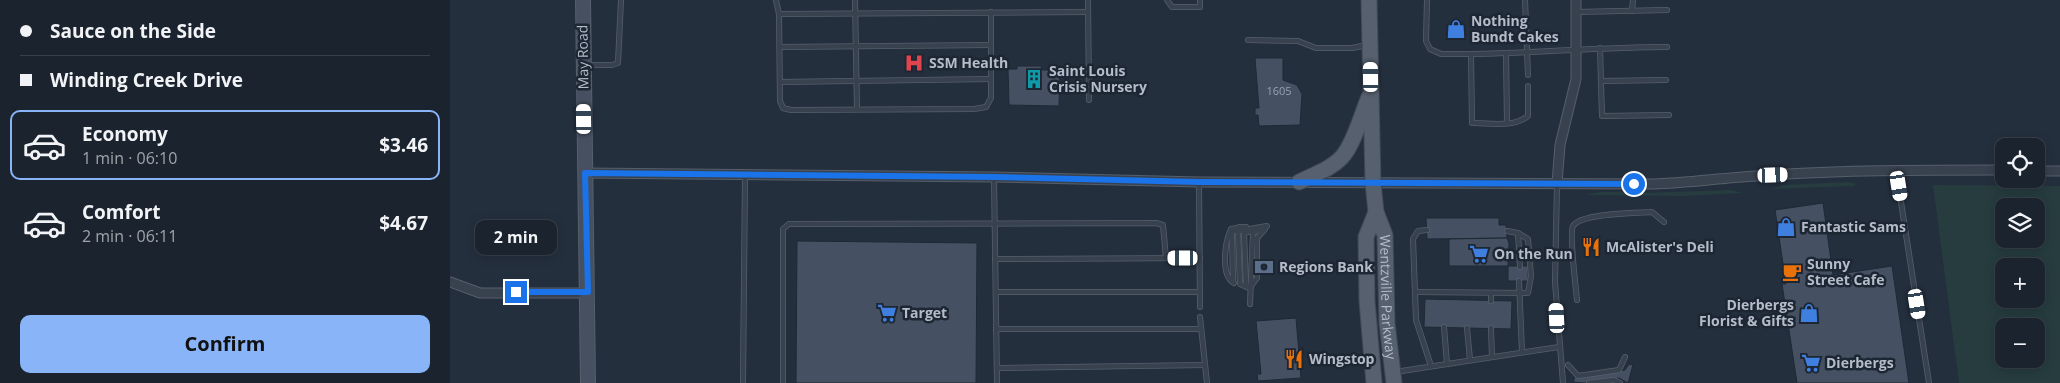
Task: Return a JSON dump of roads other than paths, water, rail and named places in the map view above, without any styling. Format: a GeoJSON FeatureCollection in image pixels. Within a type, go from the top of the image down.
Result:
{"type":"FeatureCollection","features":[{"type":"Feature","properties":{"kind":"main road","name":"Wentzville Parkway"},"geometry":{"type":"LineString","coordinates":[[1369,0],[1373,182],[1376,212],[1385,235],[1387,323],[1394,378]]}},
{"type":"Feature","properties":{"kind":"main road"},"geometry":{"type":"LineString","coordinates":[[1299,182],[1326,168],[1343,156],[1352,140],[1371,91]]}},
{"type":"Feature","properties":{"kind":"main road","name":"Wentzville Parkway"},"geometry":{"type":"LineString","coordinates":[[1374,383],[1367,301],[1366,237],[1376,212]]}},
{"type":"Feature","properties":{"kind":"street","name":"May Road"},"geometry":{"type":"LineString","coordinates":[[583,0],[588,383]]}},
{"type":"Feature","properties":{"kind":"street"},"geometry":{"type":"LineString","coordinates":[[1557,182],[1560,144],[1576,78],[1576,0]]}},
{"type":"Feature","properties":{"kind":"street"},"geometry":{"type":"LineString","coordinates":[[585,173],[994,177],[1199,182],[1681,183],[1756,176],[1896,170],[1995,170]]}},
{"type":"Feature","properties":{"kind":"street"},"geometry":{"type":"LineString","coordinates":[[2045,171],[2060,171]]}},
{"type":"Feature","properties":{"kind":"street"},"geometry":{"type":"LineString","coordinates":[[450,282],[466,289],[480,292],[588,292]]}},
{"type":"Feature","properties":{"kind":"lane"},"geometry":{"type":"LineString","coordinates":[[584,65],[612,65],[618,63],[621,0]]}},
{"type":"Feature","properties":{"kind":"lane"},"geometry":{"type":"LineString","coordinates":[[776,0],[779,14],[780,102],[783,108],[791,110],[974,109],[986,107],[991,98],[991,12]]}},
{"type":"Feature","properties":{"kind":"lane"},"geometry":{"type":"LineString","coordinates":[[855,0],[857,109]]}},
{"type":"Feature","properties":{"kind":"lane"},"geometry":{"type":"LineString","coordinates":[[1088,0],[1088,100]]}},
{"type":"Feature","properties":{"kind":"lane"},"geometry":{"type":"LineString","coordinates":[[1167,0],[1172,7],[1200,7],[1200,0]]}},
{"type":"Feature","properties":{"kind":"lane"},"geometry":{"type":"LineString","coordinates":[[1427,0],[1426,41],[1430,49],[1442,54],[1526,53],[1600,48],[1667,47]]}},
{"type":"Feature","properties":{"kind":"lane"},"geometry":{"type":"LineString","coordinates":[[1525,0],[1528,74]]}},
{"type":"Feature","properties":{"kind":"lane"},"geometry":{"type":"LineString","coordinates":[[1632,0],[1632,11]]}},
{"type":"Feature","properties":{"kind":"lane"},"geometry":{"type":"LineString","coordinates":[[1576,12],[1667,10]]}},
{"type":"Feature","properties":{"kind":"lane"},"geometry":{"type":"LineString","coordinates":[[779,14],[856,12],[1088,12]]}},
{"type":"Feature","properties":{"kind":"lane"},"geometry":{"type":"LineString","coordinates":[[1248,40],[1298,40],[1316,48],[1352,48],[1370,44]]}},
{"type":"Feature","properties":{"kind":"lane"},"geometry":{"type":"LineString","coordinates":[[780,47],[991,45]]}},
{"type":"Feature","properties":{"kind":"lane"},"geometry":{"type":"LineString","coordinates":[[1600,48],[1602,116],[1669,115]]}},
{"type":"Feature","properties":{"kind":"lane"},"geometry":{"type":"LineString","coordinates":[[1506,53],[1507,123]]}},
{"type":"Feature","properties":{"kind":"lane"},"geometry":{"type":"LineString","coordinates":[[1471,54],[1472,123],[1522,121],[1528,116],[1528,86]]}},
{"type":"Feature","properties":{"kind":"lane"},"geometry":{"type":"LineString","coordinates":[[780,82],[991,79]]}},
{"type":"Feature","properties":{"kind":"lane"},"geometry":{"type":"LineString","coordinates":[[1601,81],[1666,80]]}},
{"type":"Feature","properties":{"kind":"lane"},"geometry":{"type":"LineString","coordinates":[[1896,170],[1929,383]]}},
{"type":"Feature","properties":{"kind":"lane"},"geometry":{"type":"LineString","coordinates":[[743,383],[745,175]]}},
{"type":"Feature","properties":{"kind":"lane"},"geometry":{"type":"LineString","coordinates":[[994,177],[997,383]]}},
{"type":"Feature","properties":{"kind":"lane"},"geometry":{"type":"LineString","coordinates":[[1199,182],[1200,307]]}},
{"type":"Feature","properties":{"kind":"lane"},"geometry":{"type":"LineString","coordinates":[[1557,182],[1555,282],[1563,383]]}},
{"type":"Feature","properties":{"kind":"lane"},"geometry":{"type":"LineString","coordinates":[[1577,300],[1572,264],[1574,255],[1573,225],[1580,220],[1652,212],[1664,222]]}},
{"type":"Feature","properties":{"kind":"lane"},"geometry":{"type":"LineString","coordinates":[[783,383],[783,229],[789,224],[995,225],[1156,223],[1163,225],[1166,258]]}},
{"type":"Feature","properties":{"kind":"lane"},"geometry":{"type":"LineString","coordinates":[[1249,288],[1233,282],[1232,233],[1239,227],[1267,226]]}},
{"type":"Feature","properties":{"kind":"lane"},"geometry":{"type":"LineString","coordinates":[[1249,288],[1257,278],[1257,238],[1267,226]]}},
{"type":"Feature","properties":{"kind":"lane"},"geometry":{"type":"LineString","coordinates":[[1250,304],[1249,288],[1246,285],[1244,233],[1267,226]]}},
{"type":"Feature","properties":{"kind":"lane"},"geometry":{"type":"LineString","coordinates":[[1427,230],[1418,231],[1413,239],[1416,320],[1431,366]]}},
{"type":"Feature","properties":{"kind":"lane"},"geometry":{"type":"LineString","coordinates":[[1415,292],[1528,293],[1531,276],[1531,254],[1528,240],[1518,233],[1507,231]]}},
{"type":"Feature","properties":{"kind":"lane"},"geometry":{"type":"LineString","coordinates":[[1518,233],[1520,267]]}},
{"type":"Feature","properties":{"kind":"lane"},"geometry":{"type":"LineString","coordinates":[[995,259],[1200,258]]}},
{"type":"Feature","properties":{"kind":"lane"},"geometry":{"type":"LineString","coordinates":[[1520,281],[1522,352]]}},
{"type":"Feature","properties":{"kind":"lane"},"geometry":{"type":"LineString","coordinates":[[996,292],[1200,292]]}},
{"type":"Feature","properties":{"kind":"lane"},"geometry":{"type":"LineString","coordinates":[[1441,292],[1441,300]]}},
{"type":"Feature","properties":{"kind":"lane"},"geometry":{"type":"LineString","coordinates":[[1465,293],[1466,300]]}},
{"type":"Feature","properties":{"kind":"lane"},"geometry":{"type":"LineString","coordinates":[[1490,293],[1490,301]]}},
{"type":"Feature","properties":{"kind":"lane"},"geometry":{"type":"LineString","coordinates":[[1200,317],[1207,383]]}},
{"type":"Feature","properties":{"kind":"lane"},"geometry":{"type":"LineString","coordinates":[[1444,327],[1447,364]]}},
{"type":"Feature","properties":{"kind":"lane"},"geometry":{"type":"LineString","coordinates":[[1467,328],[1470,360]]}},
{"type":"Feature","properties":{"kind":"lane"},"geometry":{"type":"LineString","coordinates":[[1491,328],[1492,357]]}},
{"type":"Feature","properties":{"kind":"lane"},"geometry":{"type":"LineString","coordinates":[[996,329],[1200,329]]}},
{"type":"Feature","properties":{"kind":"lane"},"geometry":{"type":"LineString","coordinates":[[1394,378],[1431,366],[1559,347]]}},
{"type":"Feature","properties":{"kind":"lane"},"geometry":{"type":"LineString","coordinates":[[1568,365],[1578,376],[1603,373],[1619,370],[1625,357]]}},
{"type":"Feature","properties":{"kind":"lane"},"geometry":{"type":"LineString","coordinates":[[997,368],[1205,365]]}},
{"type":"Feature","properties":{"kind":"lane"},"geometry":{"type":"LineString","coordinates":[[1589,383],[1614,380],[1620,383]]}},
{"type":"Feature","properties":{"kind":"place","name":"Nothing Bundt Cakes"},"geometry":{"type":"Point","coordinates":[1456,29]}},
{"type":"Feature","properties":{"kind":"place","name":"SSM Health"},"geometry":{"type":"Point","coordinates":[914,63]}},
{"type":"Feature","properties":{"kind":"place","name":"Saint Louis Crisis Nursery"},"geometry":{"type":"Point","coordinates":[1034,79]}},
{"type":"Feature","properties":{"kind":"place","name":"Fantastic Sams"},"geometry":{"type":"Point","coordinates":[1786,227]}},
{"type":"Feature","properties":{"kind":"place","name":"McAlister's Deli"},"geometry":{"type":"Point","coordinates":[1591,247]}},
{"type":"Feature","properties":{"kind":"place","name":"On the Run"},"geometry":{"type":"Point","coordinates":[1479,254]}},
{"type":"Feature","properties":{"kind":"place","name":"Regions Bank"},"geometry":{"type":"Point","coordinates":[1264,267]}},
{"type":"Feature","properties":{"kind":"place","name":"Sunny Street Cafe"},"geometry":{"type":"Point","coordinates":[1792,272]}},
{"type":"Feature","properties":{"kind":"place","name":"Target"},"geometry":{"type":"Point","coordinates":[887,313]}},
{"type":"Feature","properties":{"kind":"place","name":"Dierbergs Florist & Gifts"},"geometry":{"type":"Point","coordinates":[1809,313]}},
{"type":"Feature","properties":{"kind":"place","name":"Wingstop"},"geometry":{"type":"Point","coordinates":[1294,359]}},
{"type":"Feature","properties":{"kind":"place","name":"Dierbergs"},"geometry":{"type":"Point","coordinates":[1811,363]}}]}
